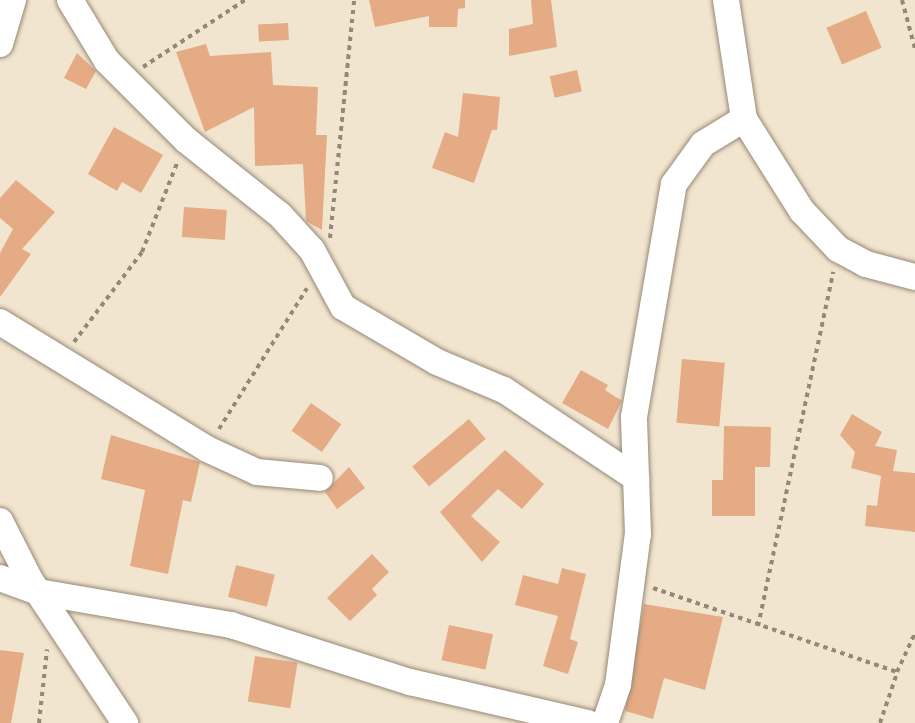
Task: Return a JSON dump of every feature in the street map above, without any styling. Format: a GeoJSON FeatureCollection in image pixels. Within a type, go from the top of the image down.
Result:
{"type":"FeatureCollection","features":[{"type":"Feature","properties":{"kind":"street"},"geometry":{"type":"LineString","coordinates":[[0,44],[13,0]]}},
{"type":"Feature","properties":{"kind":"street"},"geometry":{"type":"LineString","coordinates":[[70,0],[107,61],[186,140],[280,215],[312,250],[343,307],[437,362],[504,390],[636,478]]}},
{"type":"Feature","properties":{"kind":"street"},"geometry":{"type":"LineString","coordinates":[[726,0],[744,119],[802,211],[838,249],[866,264],[915,277]]}},
{"type":"Feature","properties":{"kind":"street"},"geometry":{"type":"LineString","coordinates":[[605,723],[618,685],[632,581],[636,478],[634,417],[674,184],[703,144],[744,119]]}},
{"type":"Feature","properties":{"kind":"street"},"geometry":{"type":"LineString","coordinates":[[0,322],[59,360],[217,454],[257,472],[320,478]]}},
{"type":"Feature","properties":{"kind":"street"},"geometry":{"type":"LineString","coordinates":[[0,521],[45,602],[125,723]]}},
{"type":"Feature","properties":{"kind":"street"},"geometry":{"type":"LineString","coordinates":[[0,578],[45,602],[231,625],[410,682],[586,723]]}},
{"type":"Feature","properties":{"kind":"path"},"geometry":{"type":"LineString","coordinates":[[125,79],[245,0]]}},
{"type":"Feature","properties":{"kind":"path"},"geometry":{"type":"LineString","coordinates":[[902,0],[915,49]]}},
{"type":"Feature","properties":{"kind":"path"},"geometry":{"type":"LineString","coordinates":[[59,360],[142,252],[186,140]]}},
{"type":"Feature","properties":{"kind":"path"},"geometry":{"type":"LineString","coordinates":[[758,626],[838,249]]}},
{"type":"Feature","properties":{"kind":"path"},"geometry":{"type":"LineString","coordinates":[[632,581],[897,672]]}},
{"type":"Feature","properties":{"kind":"path"},"geometry":{"type":"LineString","coordinates":[[39,723],[45,602]]}},
{"type":"Feature","properties":{"kind":"path"},"geometry":{"type":"LineString","coordinates":[[880,723],[897,672],[915,633]]}},
{"type":"Feature","properties":{"kind":"building"},"geometry":{"type":"Polygon","coordinates":[[[369,0],[465,0],[465,8],[458,9],[457,27],[429,27],[429,16],[375,27],[369,0]]]}},
{"type":"Feature","properties":{"kind":"building"},"geometry":{"type":"Polygon","coordinates":[[[531,0],[551,0],[557,47],[509,56],[509,29],[533,24],[531,0]]]}},
{"type":"Feature","properties":{"kind":"building"},"geometry":{"type":"Polygon","coordinates":[[[866,11],[882,48],[842,65],[826,28],[866,11]]]}},
{"type":"Feature","properties":{"kind":"building"},"geometry":{"type":"Polygon","coordinates":[[[288,23],[289,40],[259,42],[258,25],[288,23]]]}},
{"type":"Feature","properties":{"kind":"building"},"geometry":{"type":"Polygon","coordinates":[[[206,44],[210,56],[271,52],[273,85],[318,87],[316,135],[327,135],[322,230],[306,221],[303,164],[255,166],[254,107],[205,132],[176,52],[206,44]]]}},
{"type":"Feature","properties":{"kind":"building"},"geometry":{"type":"Polygon","coordinates":[[[77,53],[96,71],[86,89],[64,78],[77,53]]]}},
{"type":"Feature","properties":{"kind":"building"},"geometry":{"type":"Polygon","coordinates":[[[577,70],[582,91],[555,98],[550,76],[577,70]]]}},
{"type":"Feature","properties":{"kind":"building"},"geometry":{"type":"Polygon","coordinates":[[[463,93],[500,97],[497,130],[492,130],[474,183],[432,168],[445,132],[458,137],[463,93]]]}},
{"type":"Feature","properties":{"kind":"building"},"geometry":{"type":"Polygon","coordinates":[[[114,127],[163,155],[141,193],[122,182],[117,191],[88,174],[114,127]]]}},
{"type":"Feature","properties":{"kind":"building"},"geometry":{"type":"Polygon","coordinates":[[[16,180],[55,212],[22,249],[31,254],[0,297],[0,253],[13,229],[0,218],[0,198],[16,180]]]}},
{"type":"Feature","properties":{"kind":"building"},"geometry":{"type":"Polygon","coordinates":[[[184,207],[227,210],[225,240],[182,237],[184,207]]]}},
{"type":"Feature","properties":{"kind":"building"},"geometry":{"type":"Polygon","coordinates":[[[682,359],[725,363],[719,427],[676,423],[682,359]]]}},
{"type":"Feature","properties":{"kind":"building"},"geometry":{"type":"Polygon","coordinates":[[[581,370],[608,385],[605,390],[622,401],[608,429],[562,403],[581,370]]]}},
{"type":"Feature","properties":{"kind":"building"},"geometry":{"type":"Polygon","coordinates":[[[311,403],[341,424],[322,452],[291,431],[311,403]]]}},
{"type":"Feature","properties":{"kind":"building"},"geometry":{"type":"Polygon","coordinates":[[[852,414],[882,432],[875,446],[897,450],[893,471],[915,473],[915,532],[865,526],[867,505],[877,506],[881,476],[851,468],[855,452],[840,435],[852,414]]]}},
{"type":"Feature","properties":{"kind":"building"},"geometry":{"type":"Polygon","coordinates":[[[469,419],[486,439],[429,486],[412,467],[469,419]]]}},
{"type":"Feature","properties":{"kind":"building"},"geometry":{"type":"Polygon","coordinates":[[[724,426],[771,427],[770,467],[755,467],[755,516],[712,516],[712,480],[723,480],[724,426]]]}},
{"type":"Feature","properties":{"kind":"building"},"geometry":{"type":"Polygon","coordinates":[[[111,435],[200,462],[191,502],[183,500],[168,574],[130,566],[145,490],[101,479],[111,435]]]}},
{"type":"Feature","properties":{"kind":"building"},"geometry":{"type":"Polygon","coordinates":[[[505,450],[544,484],[522,509],[498,489],[471,516],[500,542],[482,562],[440,512],[505,450]]]}},
{"type":"Feature","properties":{"kind":"building"},"geometry":{"type":"Polygon","coordinates":[[[349,467],[365,488],[337,509],[325,492],[349,467]]]}},
{"type":"Feature","properties":{"kind":"building"},"geometry":{"type":"Polygon","coordinates":[[[372,554],[389,572],[372,589],[377,595],[350,621],[327,598],[372,554]]]}},
{"type":"Feature","properties":{"kind":"building"},"geometry":{"type":"Polygon","coordinates":[[[236,565],[275,575],[267,607],[228,597],[236,565]]]}},
{"type":"Feature","properties":{"kind":"building"},"geometry":{"type":"Polygon","coordinates":[[[562,568],[586,574],[570,639],[578,642],[568,674],[543,666],[558,616],[515,605],[523,575],[558,584],[562,568]]]}},
{"type":"Feature","properties":{"kind":"building"},"geometry":{"type":"Polygon","coordinates":[[[644,604],[723,617],[705,690],[664,678],[653,719],[625,711],[644,604]]]}},
{"type":"Feature","properties":{"kind":"building"},"geometry":{"type":"Polygon","coordinates":[[[449,625],[493,634],[486,670],[442,660],[449,625]]]}},
{"type":"Feature","properties":{"kind":"building"},"geometry":{"type":"Polygon","coordinates":[[[0,650],[24,653],[11,723],[0,723],[0,650]]]}},
{"type":"Feature","properties":{"kind":"building"},"geometry":{"type":"Polygon","coordinates":[[[255,656],[297,663],[290,708],[248,701],[255,656]]]}}]}
